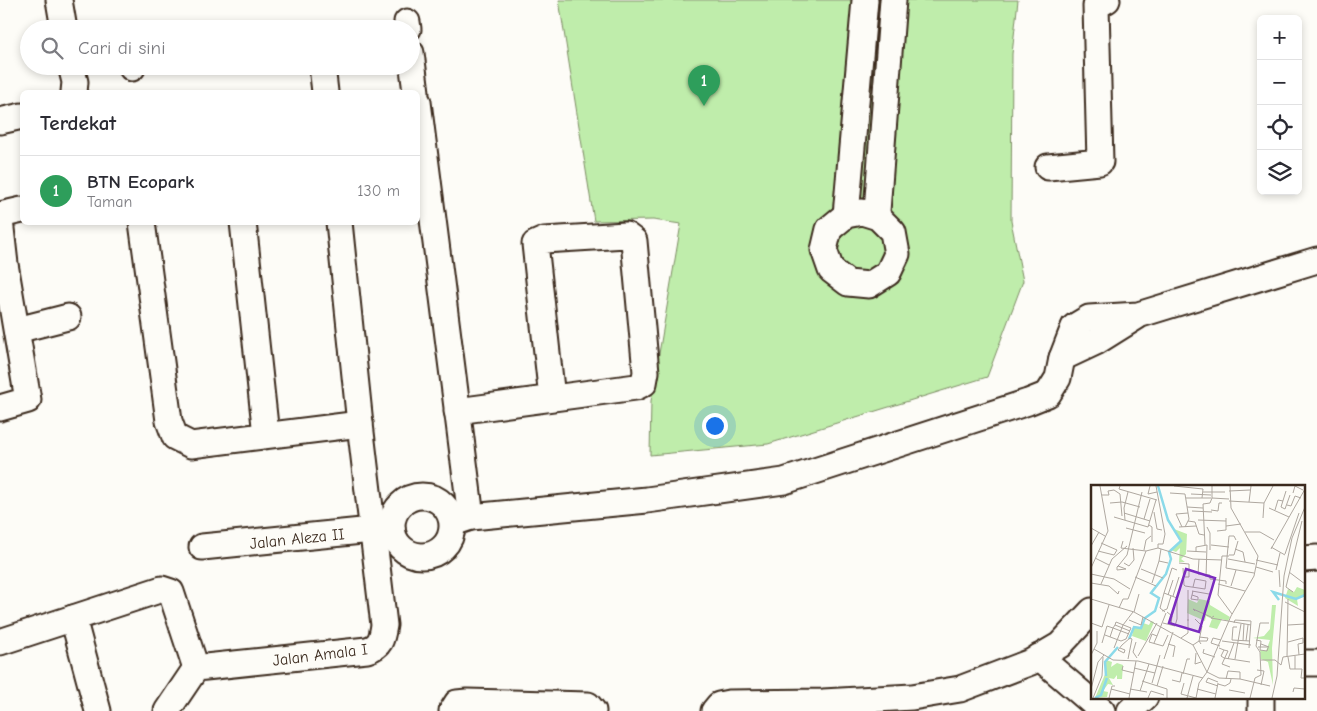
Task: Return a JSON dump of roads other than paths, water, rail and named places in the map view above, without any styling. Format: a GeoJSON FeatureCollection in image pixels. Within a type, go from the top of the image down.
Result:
{"type":"FeatureCollection","features":[{"type":"Feature","properties":{"kind":"street"},"geometry":{"type":"LineString","coordinates":[[58,0],[62,20]]}},
{"type":"Feature","properties":{"kind":"street"},"geometry":{"type":"LineString","coordinates":[[846,215],[865,0]]}},
{"type":"Feature","properties":{"kind":"street"},"geometry":{"type":"LineString","coordinates":[[878,217],[893,0]]}},
{"type":"Feature","properties":{"kind":"street"},"geometry":{"type":"LineString","coordinates":[[1048,167],[1100,162],[1096,6],[1107,0]]}},
{"type":"Feature","properties":{"kind":"street"},"geometry":{"type":"LineString","coordinates":[[73,75],[74,90]]}},
{"type":"Feature","properties":{"kind":"street"},"geometry":{"type":"LineString","coordinates":[[323,75],[325,90]]}},
{"type":"Feature","properties":{"kind":"street"},"geometry":{"type":"LineString","coordinates":[[414,75],[416,90]]}},
{"type":"Feature","properties":{"kind":"street"},"geometry":{"type":"LineString","coordinates":[[0,121],[20,116]]}},
{"type":"Feature","properties":{"kind":"street"},"geometry":{"type":"LineString","coordinates":[[339,225],[360,424],[383,529],[395,538],[404,550],[416,556],[431,556],[443,548],[462,520],[457,411],[420,118]]}},
{"type":"Feature","properties":{"kind":"street"},"geometry":{"type":"LineString","coordinates":[[0,215],[20,210]]}},
{"type":"Feature","properties":{"kind":"street"},"geometry":{"type":"LineString","coordinates":[[862,212],[878,217],[893,232],[897,254],[888,273],[869,284],[848,283],[831,270],[824,250],[829,229],[846,215],[862,212]]}},
{"type":"Feature","properties":{"kind":"street"},"geometry":{"type":"LineString","coordinates":[[0,220],[3,264],[17,330],[28,400],[0,408]]}},
{"type":"Feature","properties":{"kind":"street"},"geometry":{"type":"LineString","coordinates":[[142,225],[169,421],[175,437],[191,445],[360,424]]}},
{"type":"Feature","properties":{"kind":"street"},"geometry":{"type":"LineString","coordinates":[[243,225],[266,435]]}},
{"type":"Feature","properties":{"kind":"street"},"geometry":{"type":"LineString","coordinates":[[457,411],[636,388],[644,383],[646,372],[634,241],[626,235],[544,240],[535,244],[552,398]]}},
{"type":"Feature","properties":{"kind":"street"},"geometry":{"type":"LineString","coordinates":[[383,529],[403,503],[414,497],[427,497],[439,501],[462,520],[647,500],[784,481],[1048,394],[1058,378],[1062,358],[1074,326],[1089,318],[1138,315],[1317,260]]}},
{"type":"Feature","properties":{"kind":"street"},"geometry":{"type":"LineString","coordinates":[[17,330],[68,317]]}},
{"type":"Feature","properties":{"kind":"street","name":"Jalan Aleza II"},"geometry":{"type":"LineString","coordinates":[[202,547],[383,529]]}},
{"type":"Feature","properties":{"kind":"street","name":"Jalan Amala I"},"geometry":{"type":"LineString","coordinates":[[196,668],[374,648],[381,641],[384,625],[383,529]]}},
{"type":"Feature","properties":{"kind":"street"},"geometry":{"type":"LineString","coordinates":[[1304,559],[1317,558]]}},
{"type":"Feature","properties":{"kind":"street"},"geometry":{"type":"LineString","coordinates":[[0,642],[162,589],[171,592],[196,668],[167,711]]}},
{"type":"Feature","properties":{"kind":"street"},"geometry":{"type":"LineString","coordinates":[[714,711],[719,705],[729,702],[823,707],[912,697],[960,688],[1035,659],[1060,645],[1091,612]]}},
{"type":"Feature","properties":{"kind":"street"},"geometry":{"type":"LineString","coordinates":[[73,618],[98,711]]}},
{"type":"Feature","properties":{"kind":"street"},"geometry":{"type":"LineString","coordinates":[[1035,659],[1084,711]]}},
{"type":"Feature","properties":{"kind":"street"},"geometry":{"type":"LineString","coordinates":[[1035,659],[1102,711]]}},
{"type":"Feature","properties":{"kind":"street"},"geometry":{"type":"LineString","coordinates":[[1304,663],[1317,663]]}},
{"type":"Feature","properties":{"kind":"street"},"geometry":{"type":"LineString","coordinates":[[1130,711],[1144,698]]}},
{"type":"Feature","properties":{"kind":"street"},"geometry":{"type":"LineString","coordinates":[[1261,698],[1261,711]]}},
{"type":"Feature","properties":{"kind":"street"},"geometry":{"type":"LineString","coordinates":[[452,711],[457,703],[467,702],[588,705],[593,711]]}},
{"type":"Feature","properties":{"kind":"place","name":"BTN Ecopark"},"geometry":{"type":"Point","coordinates":[704,106]}}]}
